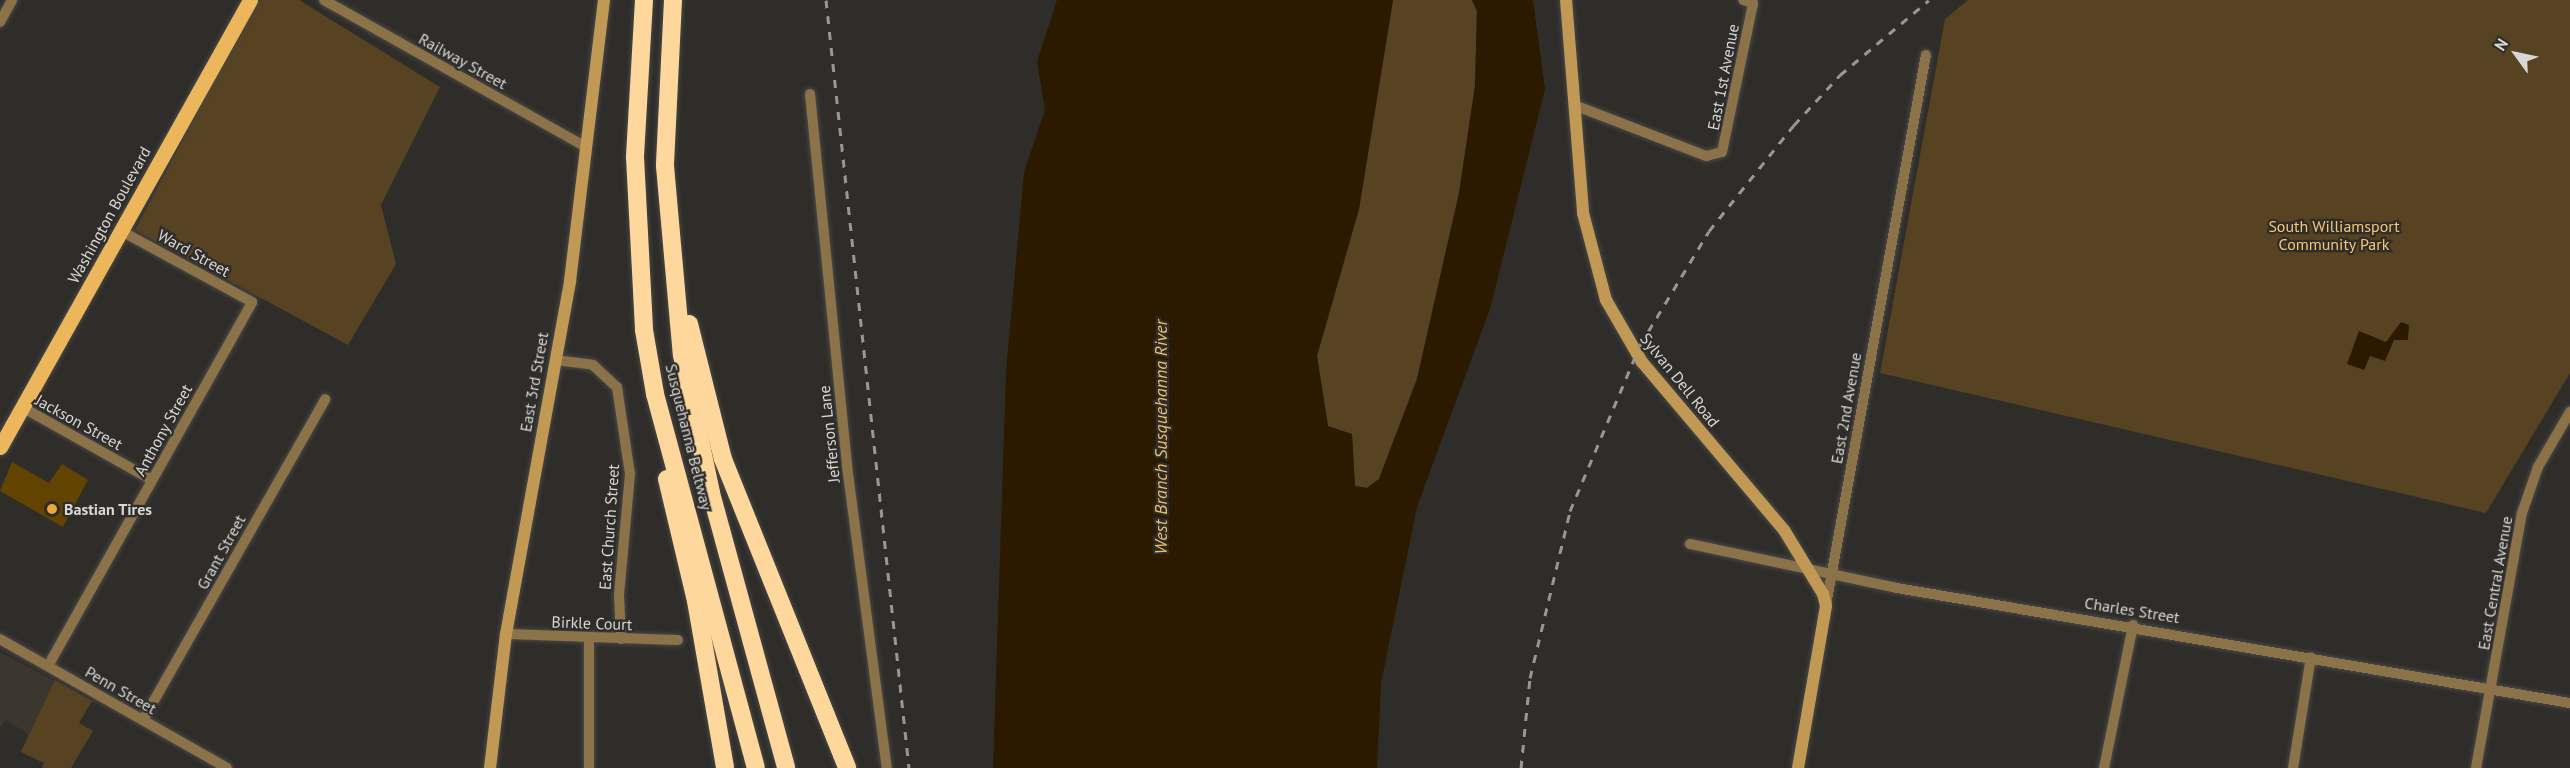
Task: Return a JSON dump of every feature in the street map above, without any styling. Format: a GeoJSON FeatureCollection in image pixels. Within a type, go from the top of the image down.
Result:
{"type":"FeatureCollection","features":[{"type":"Feature","properties":{"kind":"highway","name":"Susquehanna Beltway"},"geometry":{"type":"LineString","coordinates":[[644,0],[636,217],[655,394],[756,768]]}},
{"type":"Feature","properties":{"kind":"highway","name":"Susquehanna Beltway"},"geometry":{"type":"LineString","coordinates":[[673,0],[665,126],[671,268],[689,398],[786,768]]}},
{"type":"Feature","properties":{"kind":"highway"},"geometry":{"type":"LineString","coordinates":[[665,126],[686,307],[708,412],[847,768]]}},
{"type":"Feature","properties":{"kind":"highway"},"geometry":{"type":"LineString","coordinates":[[655,394],[660,448],[699,612],[725,768]]}},
{"type":"Feature","properties":{"kind":"main road","name":"Washington Boulevard"},"geometry":{"type":"LineString","coordinates":[[0,447],[250,0]]}},
{"type":"Feature","properties":{"kind":"street"},"geometry":{"type":"LineString","coordinates":[[0,22],[12,0]]}},
{"type":"Feature","properties":{"kind":"street","name":"Railway Street"},"geometry":{"type":"LineString","coordinates":[[324,0],[586,147]]}},
{"type":"Feature","properties":{"kind":"street","name":"East 3rd Street"},"geometry":{"type":"LineString","coordinates":[[490,768],[506,634],[555,360],[586,147],[604,0]]}},
{"type":"Feature","properties":{"kind":"street","name":"Sylvan Dell Road"},"geometry":{"type":"LineString","coordinates":[[1566,0],[1589,249],[1606,300],[1642,362],[1812,568],[1826,606]]}},
{"type":"Feature","properties":{"kind":"street","name":"East 1st Avenue"},"geometry":{"type":"LineString","coordinates":[[1574,105],[1706,156],[1722,152],[1753,3],[1743,0]]}},
{"type":"Feature","properties":{"kind":"street","name":"East 2nd Avenue"},"geometry":{"type":"LineString","coordinates":[[1798,768],[1926,55]]}},
{"type":"Feature","properties":{"kind":"street","name":"Jefferson Lane"},"geometry":{"type":"LineString","coordinates":[[810,94],[847,466],[890,766]]}},
{"type":"Feature","properties":{"kind":"street","name":"Ward Street"},"geometry":{"type":"LineString","coordinates":[[121,231],[252,302]]}},
{"type":"Feature","properties":{"kind":"street","name":"Anthony Street"},"geometry":{"type":"LineString","coordinates":[[48,666],[252,302]]}},
{"type":"Feature","properties":{"kind":"street","name":"East Church Street"},"geometry":{"type":"LineString","coordinates":[[555,360],[593,366],[615,383],[630,474],[621,639]]}},
{"type":"Feature","properties":{"kind":"street","name":"Grant Street"},"geometry":{"type":"LineString","coordinates":[[143,720],[325,399]]}},
{"type":"Feature","properties":{"kind":"street","name":"Jackson Street"},"geometry":{"type":"LineString","coordinates":[[22,407],[152,480]]}},
{"type":"Feature","properties":{"kind":"street","name":"East Central Avenue"},"geometry":{"type":"LineString","coordinates":[[2476,768],[2522,513],[2538,467],[2570,412]]}},
{"type":"Feature","properties":{"kind":"street","name":"Charles Street"},"geometry":{"type":"LineString","coordinates":[[1690,544],[1812,568],[1832,575],[2133,625],[2570,703]]}},
{"type":"Feature","properties":{"kind":"street"},"geometry":{"type":"LineString","coordinates":[[2104,768],[2133,625]]}},
{"type":"Feature","properties":{"kind":"street","name":"Birkle Court"},"geometry":{"type":"LineString","coordinates":[[506,634],[678,640]]}},
{"type":"Feature","properties":{"kind":"street"},"geometry":{"type":"LineString","coordinates":[[589,638],[589,768]]}},
{"type":"Feature","properties":{"kind":"street","name":"Penn Street"},"geometry":{"type":"LineString","coordinates":[[0,639],[227,768]]}},
{"type":"Feature","properties":{"kind":"street"},"geometry":{"type":"LineString","coordinates":[[2293,768],[2311,657]]}},
{"type":"Feature","properties":{"kind":"shaded area"},"geometry":{"type":"Polygon","coordinates":[[[0,652],[92,701],[79,723],[93,731],[71,768],[42,768],[44,763],[21,752],[28,734],[6,720],[0,727],[0,652]]]}},
{"type":"Feature","properties":{"kind":"green space"},"geometry":{"type":"Polygon","coordinates":[[[257,0],[299,0],[440,87],[381,205],[396,264],[348,345],[135,230],[257,0]]]}},
{"type":"Feature","properties":{"kind":"green space"},"geometry":{"type":"Polygon","coordinates":[[[1393,0],[1472,0],[1477,11],[1475,86],[1459,193],[1417,379],[1379,479],[1367,488],[1355,486],[1352,434],[1328,427],[1317,356],[1359,209],[1393,0]]]}},
{"type":"Feature","properties":{"kind":"green space","name":"South Williamsport Community Park"},"geometry":{"type":"Polygon","coordinates":[[[1968,0],[2570,0],[2570,373],[2486,513],[1880,373],[1945,19],[1968,0]]]}},
{"type":"Feature","properties":{"kind":"green space"},"geometry":{"type":"Polygon","coordinates":[[[55,680],[92,701],[79,723],[93,731],[71,768],[42,768],[44,763],[21,752],[55,680]]]}},
{"type":"Feature","properties":{"kind":"water","name":"West Branch Susquehanna River"},"geometry":{"type":"Polygon","coordinates":[[[1057,0],[1393,0],[1359,209],[1317,356],[1328,426],[1352,434],[1355,486],[1367,488],[1379,479],[1417,379],[1459,193],[1475,86],[1477,11],[1472,0],[1533,0],[1545,89],[1490,309],[1417,507],[1381,683],[1377,768],[993,768],[1006,372],[1024,172],[1045,110],[1037,62],[1057,0]]]}},
{"type":"Feature","properties":{"kind":"water"},"geometry":{"type":"Polygon","coordinates":[[[2401,322],[2409,325],[2408,340],[2394,340],[2385,361],[2370,356],[2364,370],[2347,364],[2359,331],[2386,342],[2401,322]]]}},
{"type":"Feature","properties":{"kind":"building","name":"Bastian Tires"},"geometry":{"type":"Polygon","coordinates":[[[12,462],[49,483],[62,464],[88,480],[63,527],[0,491],[12,462]]]}},
{"type":"Feature","properties":{"kind":"railway"},"geometry":{"type":"LineString","coordinates":[[826,0],[909,768]]}},
{"type":"Feature","properties":{"kind":"railway"},"geometry":{"type":"LineString","coordinates":[[1521,768],[1530,678],[1570,511],[1640,345],[1709,231],[1794,125],[1840,75],[1929,0]]}},
{"type":"Feature","properties":{"kind":"place","name":"Bastian Tires"},"geometry":{"type":"Point","coordinates":[52,509]}}]}
